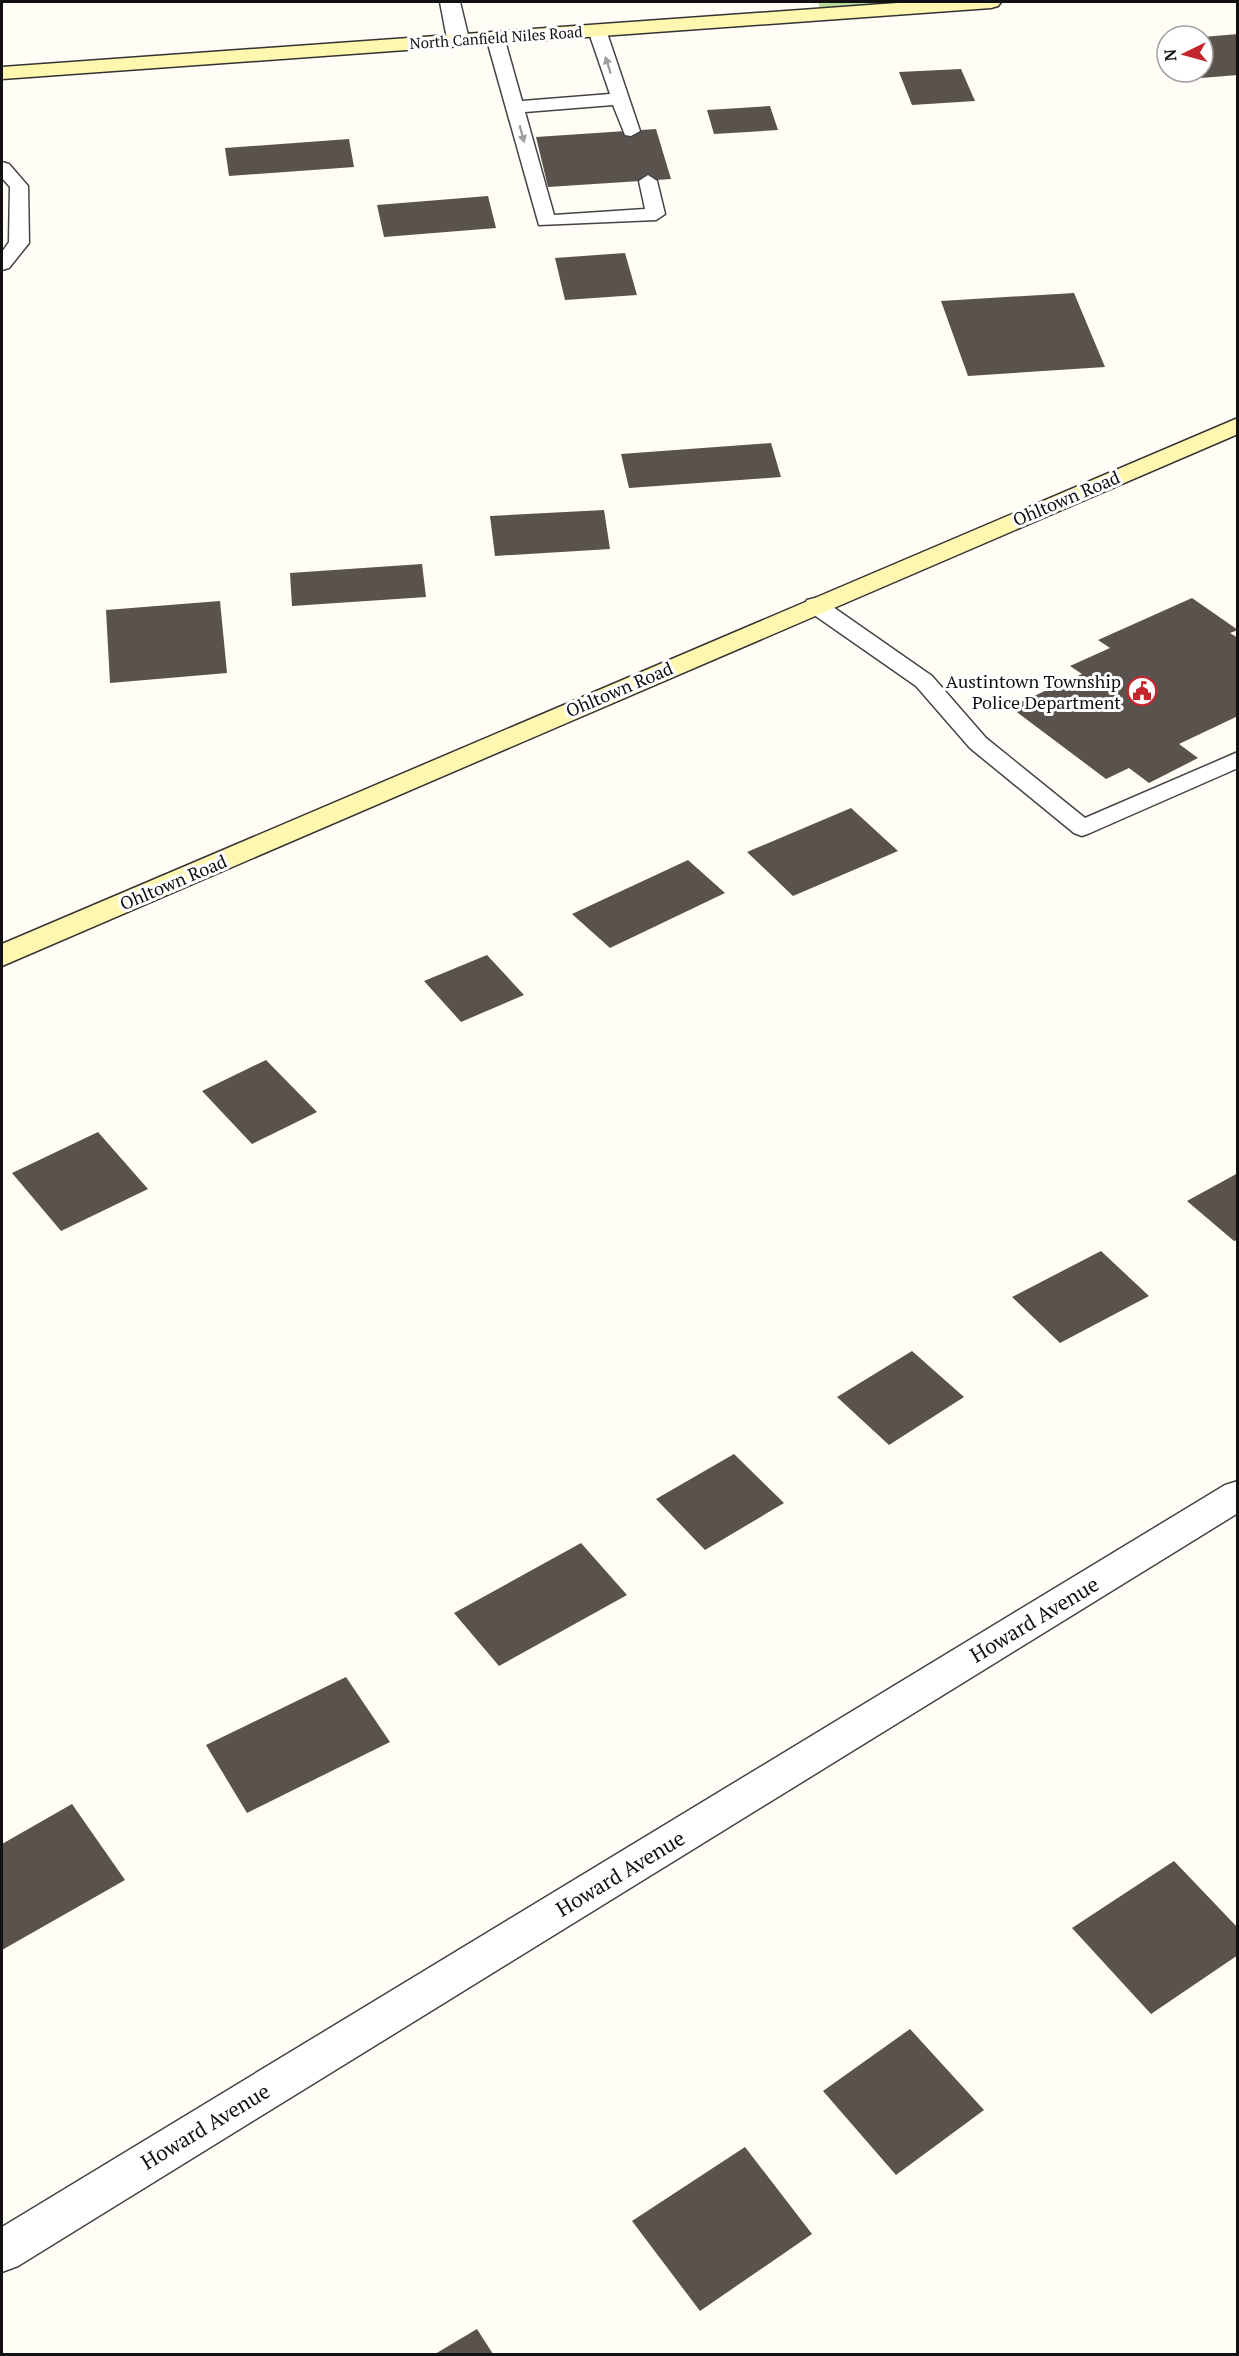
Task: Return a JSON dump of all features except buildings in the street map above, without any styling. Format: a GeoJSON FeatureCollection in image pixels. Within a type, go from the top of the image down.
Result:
{"type":"FeatureCollection","features":[{"type":"Feature","properties":{"kind":"street"},"geometry":{"type":"LineString","coordinates":[[450,2],[458,39]]}},
{"type":"Feature","properties":{"kind":"street","name":"North Canfield Niles Road"},"geometry":{"type":"LineString","coordinates":[[2,73],[991,2]]}},
{"type":"Feature","properties":{"kind":"street","name":"Ohltown Road"},"geometry":{"type":"LineString","coordinates":[[2,956],[1238,425]]}},
{"type":"Feature","properties":{"kind":"street","name":"Howard Avenue"},"geometry":{"type":"LineString","coordinates":[[2,2251],[1238,1495]]}},
{"type":"Feature","properties":{"kind":"lane"},"geometry":{"type":"LineString","coordinates":[[597,30],[631,131]]}},
{"type":"Feature","properties":{"kind":"lane"},"geometry":{"type":"LineString","coordinates":[[495,37],[546,221],[656,214],[648,181]]}},
{"type":"Feature","properties":{"kind":"lane"},"geometry":{"type":"LineString","coordinates":[[515,107],[619,99]]}},
{"type":"Feature","properties":{"kind":"lane"},"geometry":{"type":"LineString","coordinates":[[2,168],[19,186],[19,243],[2,264]]}},
{"type":"Feature","properties":{"kind":"lane"},"geometry":{"type":"LineString","coordinates":[[815,605],[924,681],[978,743],[1082,828],[1238,759]]}},
{"type":"Feature","properties":{"kind":"green space"},"geometry":{"type":"Polygon","coordinates":[[[818,2],[991,2],[822,14],[818,2]]]}},
{"type":"Feature","properties":{"kind":"place","name":"Austintown Township Police Department"},"geometry":{"type":"Point","coordinates":[1142,691]}}]}
